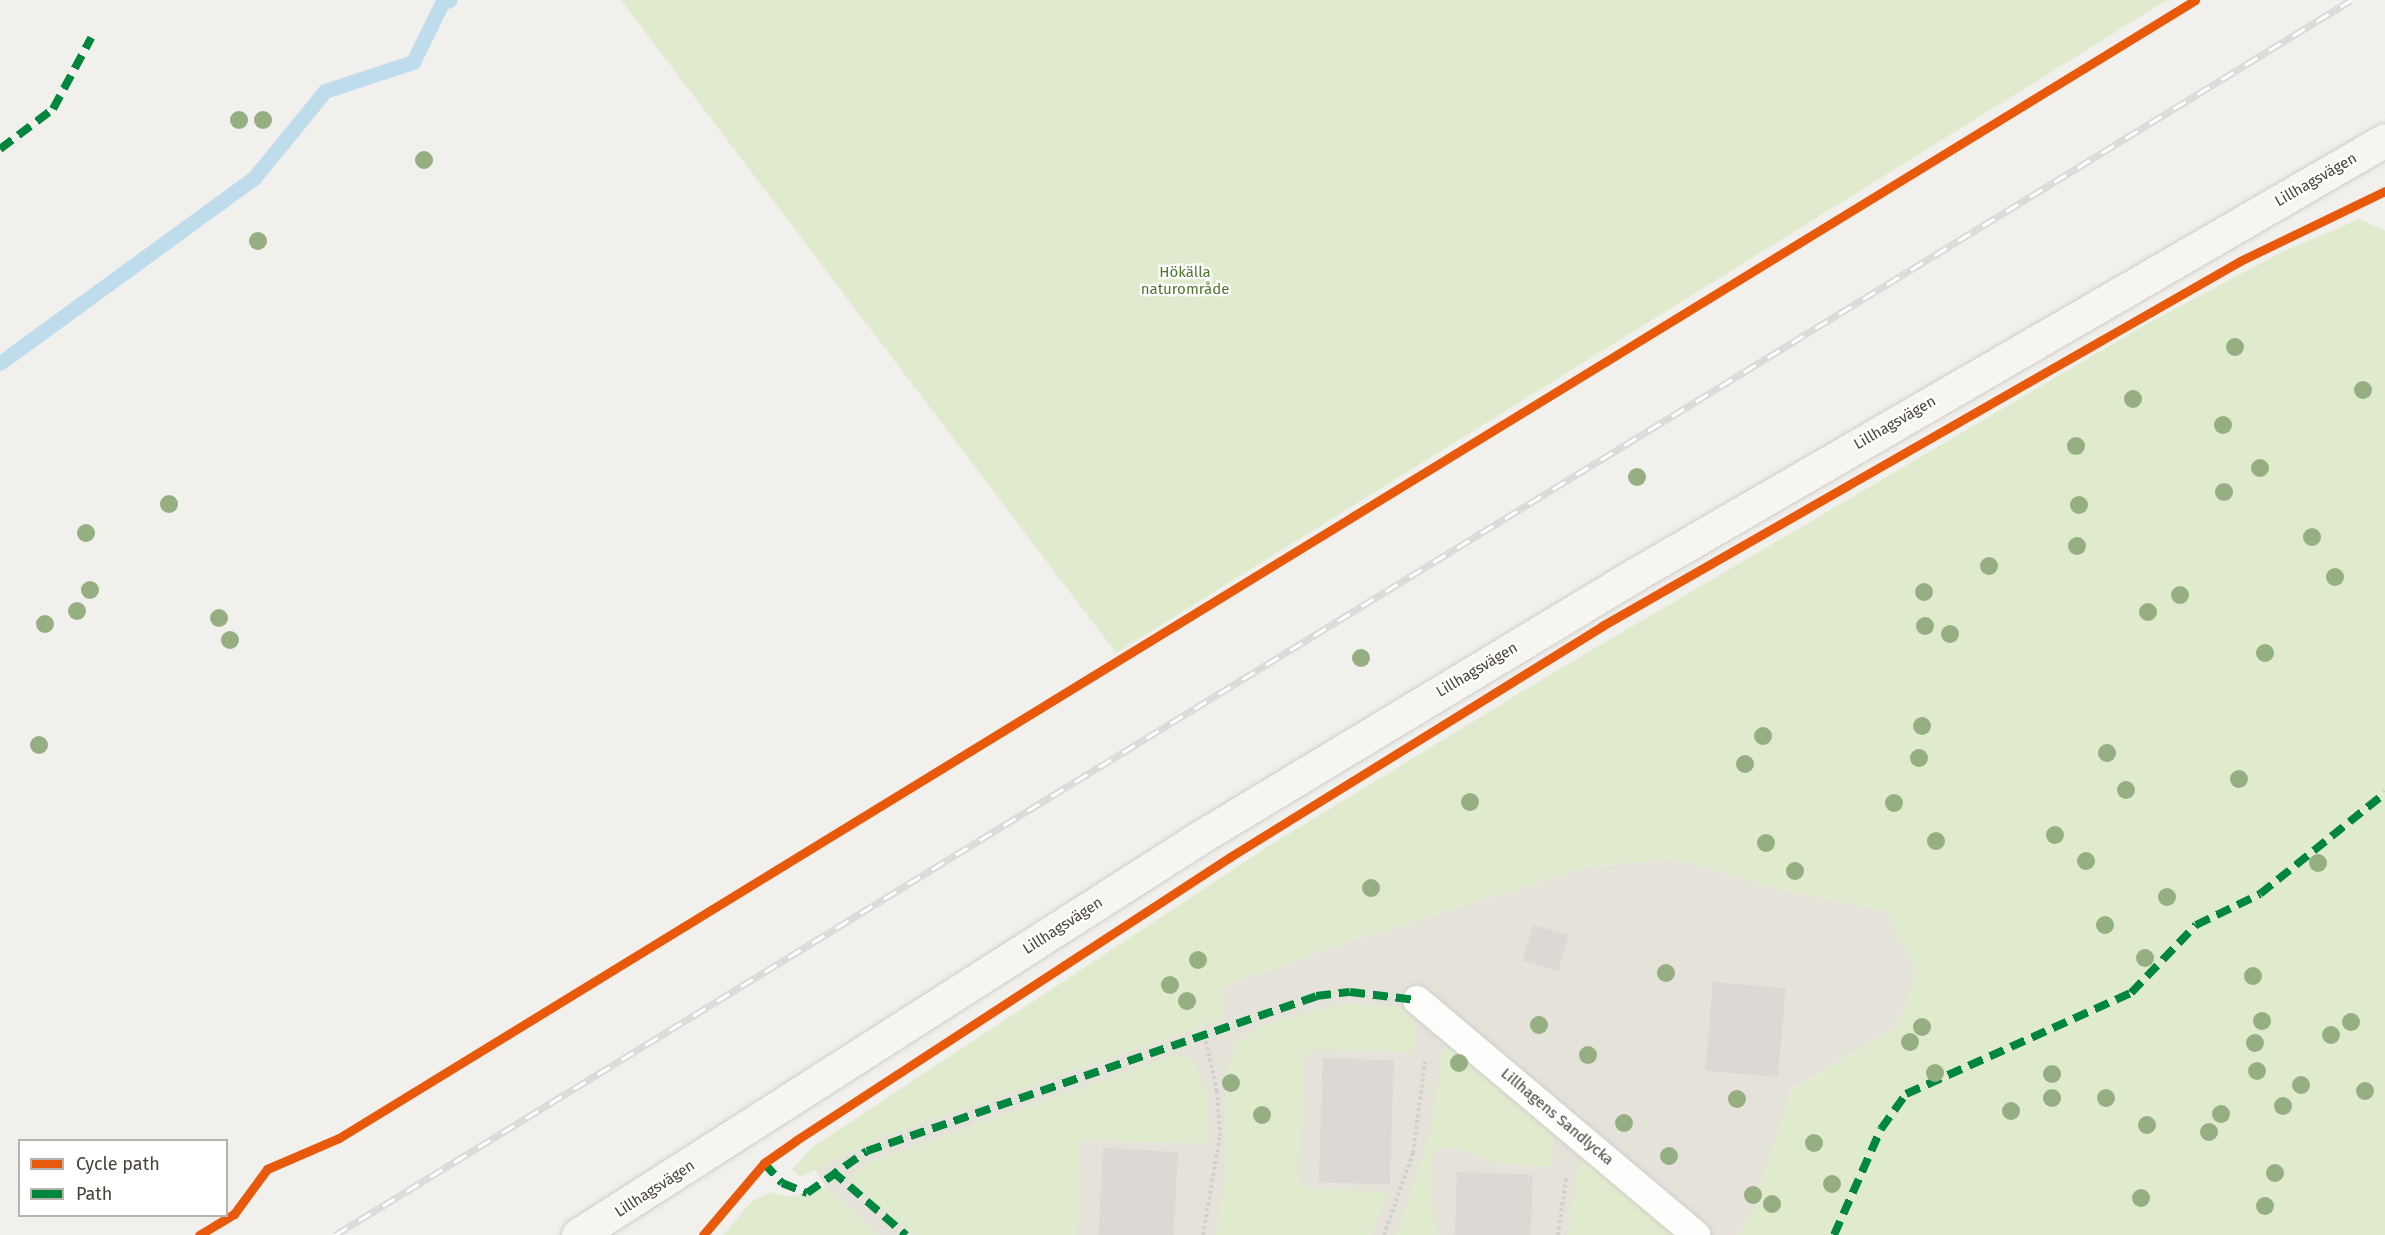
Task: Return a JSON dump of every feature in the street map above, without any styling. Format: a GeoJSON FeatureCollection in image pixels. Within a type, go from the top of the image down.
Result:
{"type":"FeatureCollection","features":[{"type":"Feature","properties":{"kind":"street","name":"Lillhagsvägen"},"geometry":{"type":"LineString","coordinates":[[584,1234],[1199,838],[1638,573],[2385,140]]}},
{"type":"Feature","properties":{"kind":"lane","name":"Lillhagens Sandlycka"},"geometry":{"type":"LineString","coordinates":[[1425,1006],[1696,1235]]}},
{"type":"Feature","properties":{"kind":"path"},"geometry":{"type":"LineString","coordinates":[[1384,1235],[1413,1153],[1425,1006]]}},
{"type":"Feature","properties":{"kind":"path"},"geometry":{"type":"LineString","coordinates":[[1203,1235],[1220,1136],[1217,1090],[1204,1034]]}},
{"type":"Feature","properties":{"kind":"shaded area"},"geometry":{"type":"Polygon","coordinates":[[[1676,859],[1779,889],[1885,911],[1917,972],[1898,1026],[1790,1090],[1776,1235],[878,1235],[833,1198],[812,1166],[1220,988],[1327,949],[1586,867],[1676,859]]]}},
{"type":"Feature","properties":{"kind":"green space","name":"Hökälla naturområde"},"geometry":{"type":"Polygon","coordinates":[[[621,0],[2167,0],[1116,653],[621,0]]]}},
{"type":"Feature","properties":{"kind":"green space"},"geometry":{"type":"Polygon","coordinates":[[[2360,219],[2385,231],[2385,1235],[1738,1235],[1751,1214],[1791,1090],[1898,1026],[1917,972],[1885,911],[1779,889],[1676,859],[1586,867],[1327,949],[1220,988],[1224,1019],[876,1139],[800,1177],[792,1169],[814,1146],[1267,847],[1556,671],[2150,322],[2284,251],[2360,219]]]}},
{"type":"Feature","properties":{"kind":"green space"},"geometry":{"type":"Polygon","coordinates":[[[1343,1004],[1403,1007],[1412,1012],[1416,1024],[1416,1045],[1409,1052],[1313,1049],[1305,1056],[1298,1176],[1302,1188],[1388,1192],[1371,1235],[1215,1235],[1225,1183],[1227,1070],[1234,1046],[1261,1025],[1343,1004]]]}},
{"type":"Feature","properties":{"kind":"green space"},"geometry":{"type":"Polygon","coordinates":[[[1452,1042],[1553,1132],[1554,1161],[1549,1167],[1493,1162],[1459,1148],[1435,1149],[1429,1176],[1437,1235],[1396,1235],[1431,1130],[1443,1048],[1452,1042]]]}},
{"type":"Feature","properties":{"kind":"green space"},"geometry":{"type":"Polygon","coordinates":[[[1177,1054],[1193,1060],[1206,1092],[1209,1132],[1204,1144],[1080,1140],[1076,1235],[914,1235],[854,1184],[854,1174],[870,1162],[1177,1054]]]}},
{"type":"Feature","properties":{"kind":"green space"},"geometry":{"type":"Polygon","coordinates":[[[1587,1159],[1682,1235],[1567,1235],[1578,1166],[1587,1159]]]}},
{"type":"Feature","properties":{"kind":"green space"},"geometry":{"type":"Polygon","coordinates":[[[826,1187],[878,1235],[723,1235],[751,1202],[770,1192],[790,1197],[826,1187]]]}},
{"type":"Feature","properties":{"kind":"building"},"geometry":{"type":"Polygon","coordinates":[[[1533,925],[1569,935],[1558,971],[1523,961],[1533,925]]]}},
{"type":"Feature","properties":{"kind":"building"},"geometry":{"type":"Polygon","coordinates":[[[1713,982],[1786,988],[1778,1077],[1705,1071],[1713,982]]]}},
{"type":"Feature","properties":{"kind":"building"},"geometry":{"type":"Polygon","coordinates":[[[1323,1058],[1394,1060],[1390,1184],[1319,1182],[1323,1058]]]}},
{"type":"Feature","properties":{"kind":"building"},"geometry":{"type":"Polygon","coordinates":[[[1103,1148],[1178,1152],[1174,1235],[1098,1235],[1103,1148]]]}},
{"type":"Feature","properties":{"kind":"building"},"geometry":{"type":"Polygon","coordinates":[[[1457,1172],[1533,1175],[1531,1235],[1455,1235],[1457,1172]]]}},
{"type":"Feature","properties":{"kind":"waterway"},"geometry":{"type":"LineString","coordinates":[[0,363],[254,178],[325,91],[413,62],[442,3],[449,0]]}},
{"type":"Feature","properties":{"kind":"railway"},"geometry":{"type":"LineString","coordinates":[[335,1235],[2351,0]]}},
{"type":"Feature","properties":{"kind":"marked path"},"geometry":{"type":"LineString","coordinates":[[0,149],[53,109],[91,38]]}},
{"type":"Feature","properties":{"kind":"marked path"},"geometry":{"type":"LineString","coordinates":[[1834,1235],[1881,1129],[1906,1094],[2131,993],[2196,925],[2260,894],[2385,793]]}},
{"type":"Feature","properties":{"kind":"marked path"},"geometry":{"type":"LineString","coordinates":[[764,1163],[782,1183],[807,1193],[867,1151],[1316,996],[1350,992],[1417,1000]]}},
{"type":"Feature","properties":{"kind":"marked path"},"geometry":{"type":"LineString","coordinates":[[832,1171],[906,1235]]}},
{"type":"Feature","properties":{"kind":"cycle path"},"geometry":{"type":"LineString","coordinates":[[199,1235],[234,1214],[267,1169],[339,1138],[2195,0]]}},
{"type":"Feature","properties":{"kind":"cycle path"},"geometry":{"type":"LineString","coordinates":[[703,1235],[764,1163],[795,1141],[1230,857],[1602,626],[2240,261],[2385,191]]}}]}
